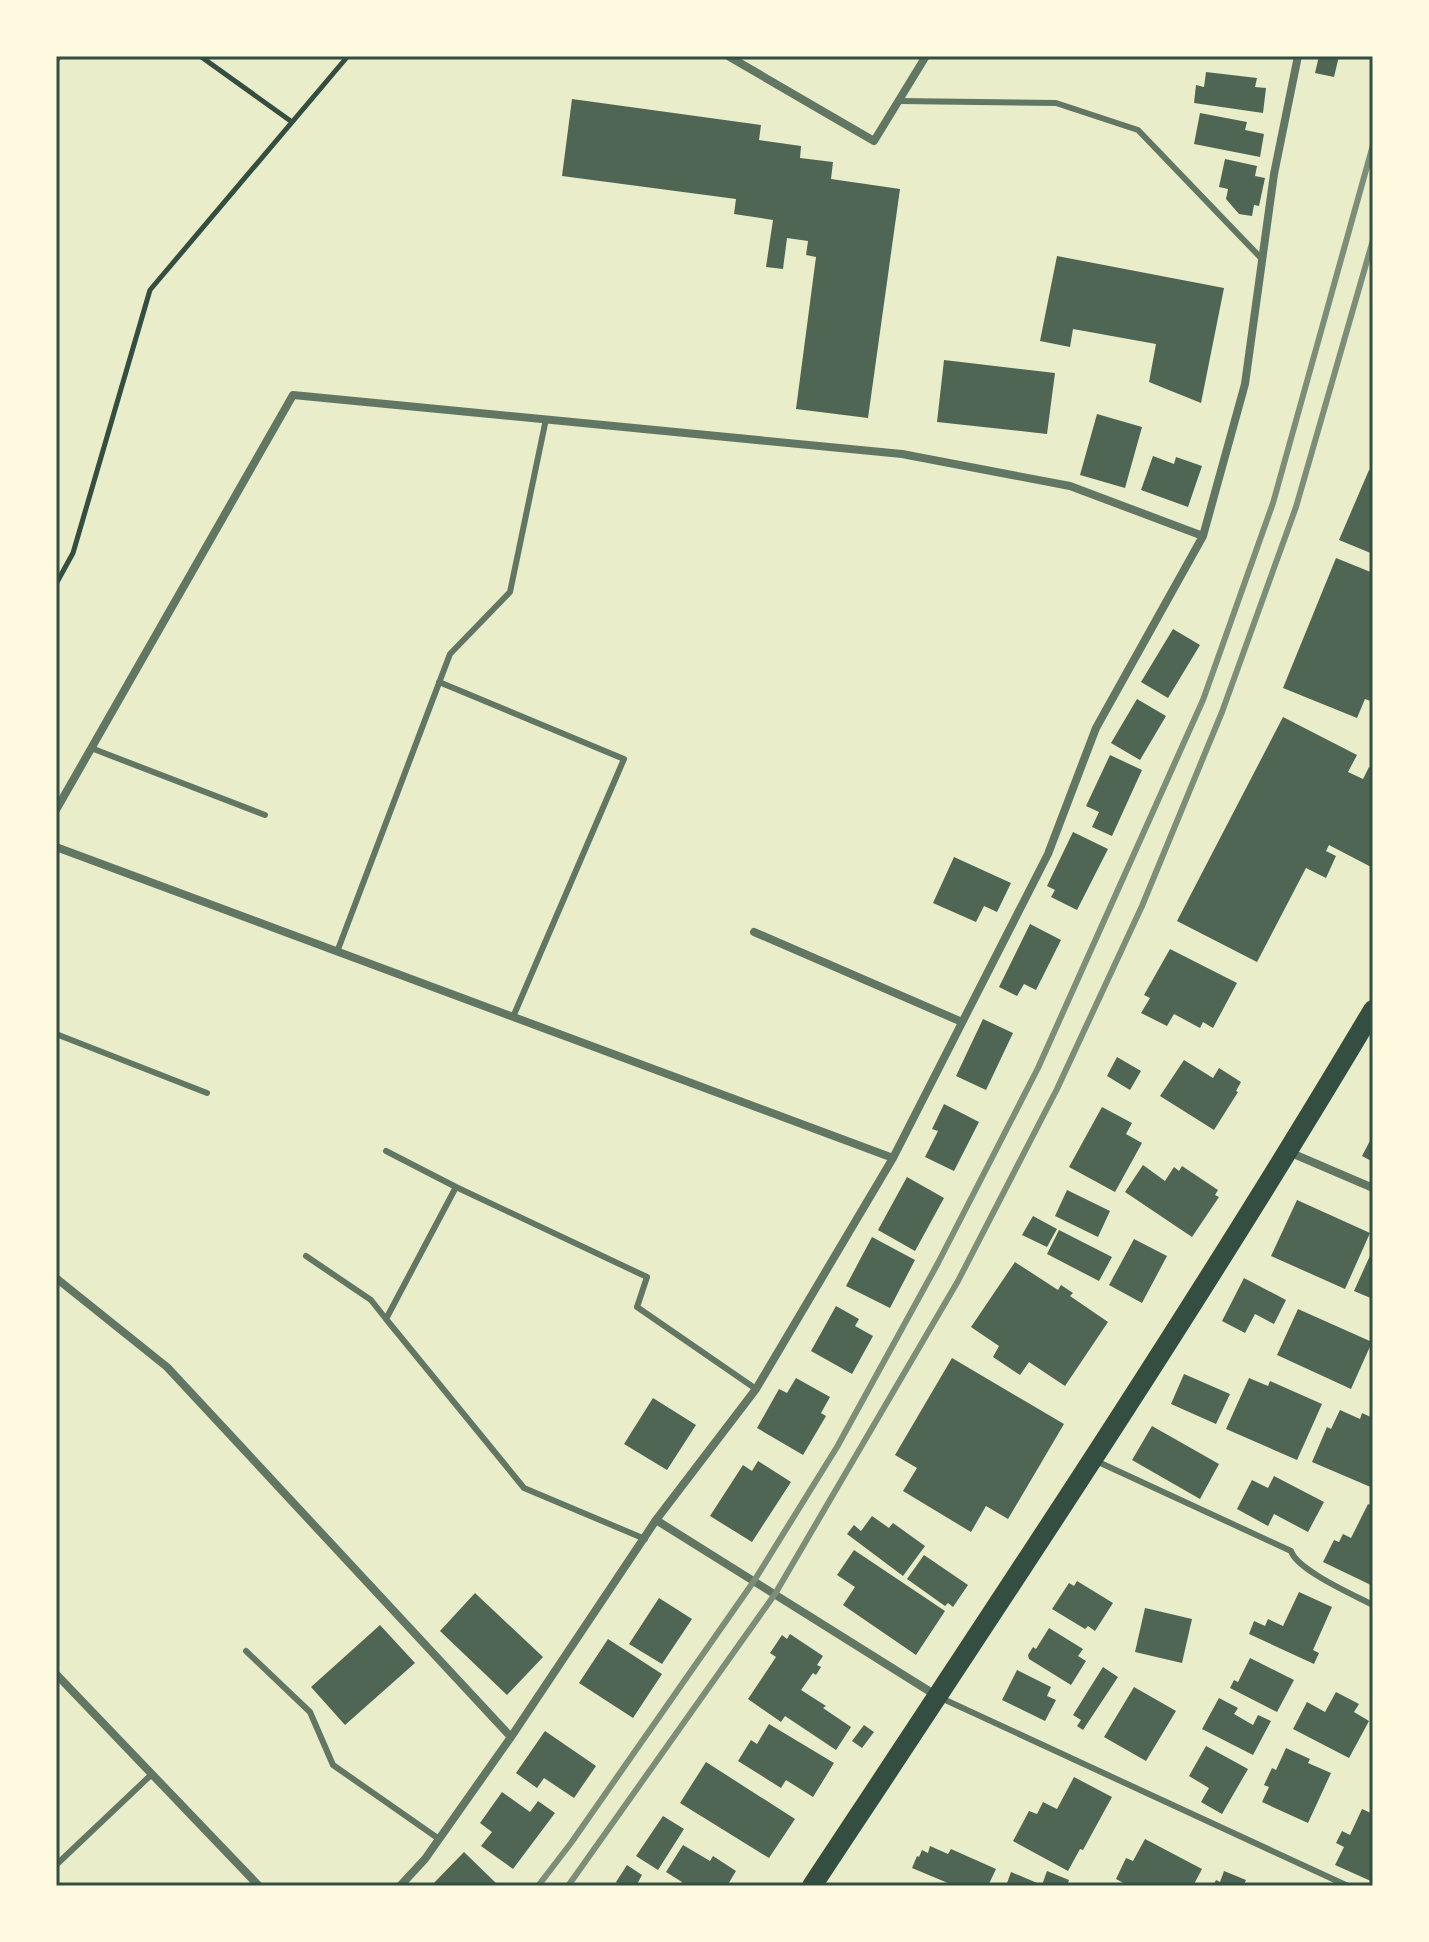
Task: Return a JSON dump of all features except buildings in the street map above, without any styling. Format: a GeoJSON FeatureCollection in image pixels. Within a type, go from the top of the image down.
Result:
{"type":"FeatureCollection","features":[{"type":"Feature","properties":{"kind":"main road"},"geometry":{"type":"LineString","coordinates":[[812,1886],[1092,1459],[1288,1152],[1373,1010]]}},
{"type":"Feature","properties":{"kind":"street"},"geometry":{"type":"LineString","coordinates":[[728,56],[874,141],[926,56]]}},
{"type":"Feature","properties":{"kind":"street"},"geometry":{"type":"LineString","coordinates":[[400,1886],[425,1859],[511,1737],[656,1520],[756,1389],[893,1158],[1048,854],[1096,728],[1203,536],[1245,384],[1274,174],[1298,56]]}},
{"type":"Feature","properties":{"kind":"street"},"geometry":{"type":"LineString","coordinates":[[56,810],[293,395],[902,454],[1070,486],[1203,536]]}},
{"type":"Feature","properties":{"kind":"street"},"geometry":{"type":"LineString","coordinates":[[56,847],[893,1158]]}},
{"type":"Feature","properties":{"kind":"street"},"geometry":{"type":"LineString","coordinates":[[754,932],[962,1022]]}},
{"type":"Feature","properties":{"kind":"street"},"geometry":{"type":"LineString","coordinates":[[1288,1152],[1373,1188]]}},
{"type":"Feature","properties":{"kind":"street"},"geometry":{"type":"LineString","coordinates":[[56,1278],[167,1367],[511,1737]]}},
{"type":"Feature","properties":{"kind":"street"},"geometry":{"type":"LineString","coordinates":[[656,1520],[937,1696]]}},
{"type":"Feature","properties":{"kind":"street"},"geometry":{"type":"LineString","coordinates":[[57,1676],[259,1886]]}},
{"type":"Feature","properties":{"kind":"lane"},"geometry":{"type":"LineString","coordinates":[[898,101],[1056,103],[1138,130],[1261,258]]}},
{"type":"Feature","properties":{"kind":"lane"},"geometry":{"type":"LineString","coordinates":[[337,952],[450,654],[510,592],[546,419]]}},
{"type":"Feature","properties":{"kind":"lane"},"geometry":{"type":"LineString","coordinates":[[439,682],[624,759],[513,1017]]}},
{"type":"Feature","properties":{"kind":"lane"},"geometry":{"type":"LineString","coordinates":[[91,748],[265,815]]}},
{"type":"Feature","properties":{"kind":"lane"},"geometry":{"type":"LineString","coordinates":[[56,1034],[207,1093]]}},
{"type":"Feature","properties":{"kind":"lane"},"geometry":{"type":"LineString","coordinates":[[386,1151],[647,1277],[637,1307],[756,1389]]}},
{"type":"Feature","properties":{"kind":"lane"},"geometry":{"type":"LineString","coordinates":[[386,1319],[456,1187]]}},
{"type":"Feature","properties":{"kind":"lane"},"geometry":{"type":"LineString","coordinates":[[306,1256],[371,1300],[524,1488],[645,1539]]}},
{"type":"Feature","properties":{"kind":"lane"},"geometry":{"type":"LineString","coordinates":[[1092,1459],[1291,1551],[1292,1557],[1313,1572],[1373,1605]]}},
{"type":"Feature","properties":{"kind":"lane"},"geometry":{"type":"LineString","coordinates":[[246,1651],[310,1712],[333,1765],[439,1839]]}},
{"type":"Feature","properties":{"kind":"lane"},"geometry":{"type":"LineString","coordinates":[[937,1696],[1348,1886]]}},
{"type":"Feature","properties":{"kind":"lane"},"geometry":{"type":"LineString","coordinates":[[56,1865],[152,1774]]}},
{"type":"Feature","properties":{"kind":"path"},"geometry":{"type":"LineString","coordinates":[[56,61],[60,56]]}},
{"type":"Feature","properties":{"kind":"path"},"geometry":{"type":"LineString","coordinates":[[200,56],[292,122]]}},
{"type":"Feature","properties":{"kind":"path"},"geometry":{"type":"LineString","coordinates":[[56,584],[73,553],[150,290],[348,56]]}},
{"type":"Feature","properties":{"kind":"railway"},"geometry":{"type":"LineString","coordinates":[[538,1886],[754,1581],[837,1447],[938,1263],[1038,1068],[1203,700],[1273,503],[1373,145]]}},
{"type":"Feature","properties":{"kind":"railway"},"geometry":{"type":"LineString","coordinates":[[568,1886],[775,1594],[958,1281],[1057,1089],[1142,906],[1222,712],[1296,507],[1373,240]]}}]}
